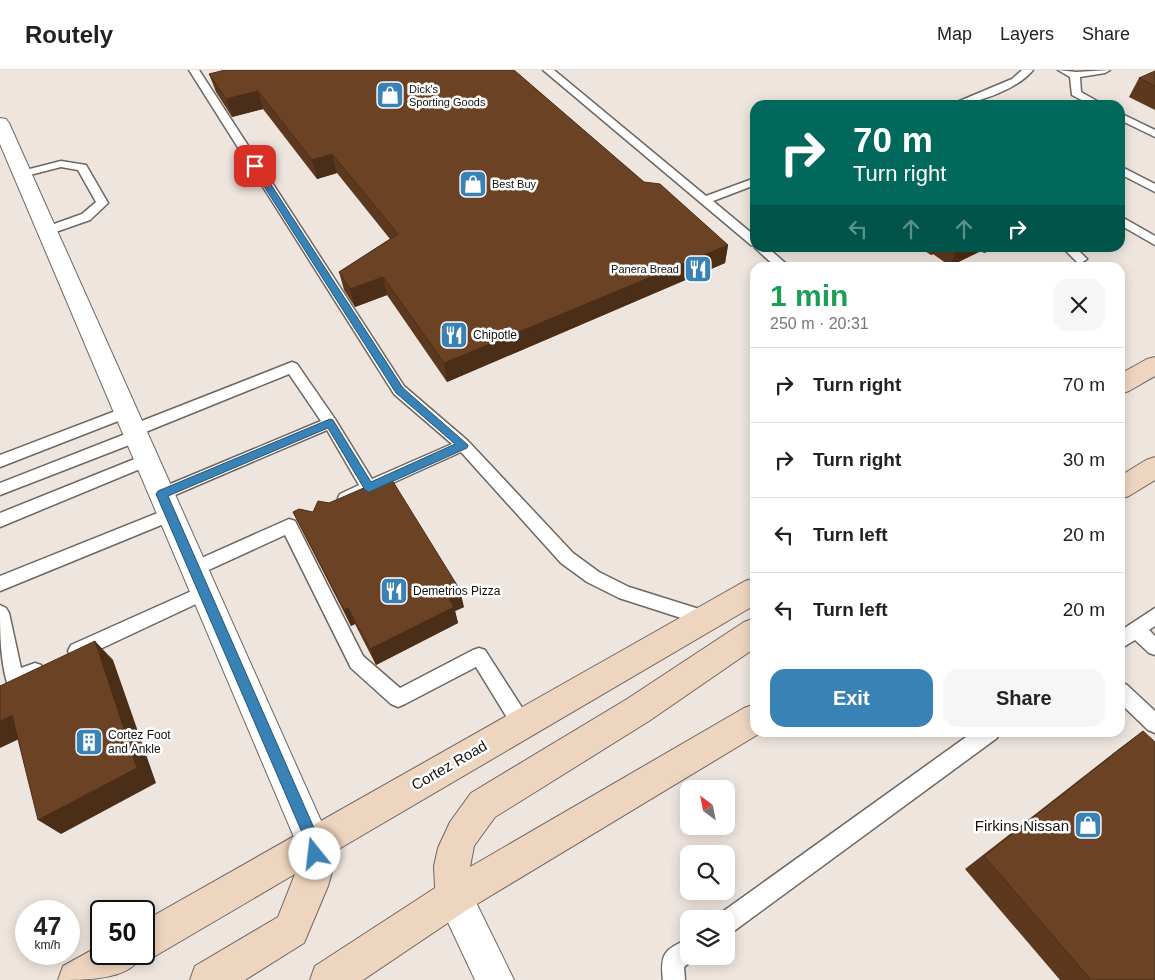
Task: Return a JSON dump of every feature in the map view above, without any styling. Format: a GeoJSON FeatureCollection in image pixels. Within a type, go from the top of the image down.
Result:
{"type":"FeatureCollection","features":[{"type":"Feature","properties":{"kind":"main road"},"geometry":{"type":"LineString","coordinates":[[1125,382],[1155,365]]}},
{"type":"Feature","properties":{"kind":"main road"},"geometry":{"type":"LineString","coordinates":[[1125,486],[1155,467]]}},
{"type":"Feature","properties":{"kind":"main road","name":"Cortez Road"},"geometry":{"type":"LineString","coordinates":[[155,936],[521,723],[750,593]]}},
{"type":"Feature","properties":{"kind":"main road"},"geometry":{"type":"LineString","coordinates":[[454,897],[452,866],[456,848],[462,834],[483,805],[638,710],[750,634]]}},
{"type":"Feature","properties":{"kind":"main road"},"geometry":{"type":"LineString","coordinates":[[329,980],[454,897],[750,722]]}},
{"type":"Feature","properties":{"kind":"main road"},"geometry":{"type":"LineString","coordinates":[[209,980],[290,930],[310,886],[316,864],[314,844]]}},
{"type":"Feature","properties":{"kind":"main road"},"geometry":{"type":"LineString","coordinates":[[76,980],[103,965]]}},
{"type":"Feature","properties":{"kind":"street"},"geometry":{"type":"LineString","coordinates":[[0,123],[314,844]]}},
{"type":"Feature","properties":{"kind":"street"},"geometry":{"type":"LineString","coordinates":[[454,897],[495,980]]}},
{"type":"Feature","properties":{"kind":"lane"},"geometry":{"type":"LineString","coordinates":[[194,70],[399,390],[463,445],[567,558],[592,577],[625,593],[706,618]]}},
{"type":"Feature","properties":{"kind":"lane"},"geometry":{"type":"LineString","coordinates":[[548,70],[750,238]]}},
{"type":"Feature","properties":{"kind":"lane"},"geometry":{"type":"LineString","coordinates":[[968,100],[1016,81],[1028,70]]}},
{"type":"Feature","properties":{"kind":"lane"},"geometry":{"type":"LineString","coordinates":[[1063,70],[1075,75],[1105,70]]}},
{"type":"Feature","properties":{"kind":"lane"},"geometry":{"type":"LineString","coordinates":[[1075,75],[1076,93],[1089,100]]}},
{"type":"Feature","properties":{"kind":"lane"},"geometry":{"type":"LineString","coordinates":[[1125,119],[1155,134]]}},
{"type":"Feature","properties":{"kind":"lane"},"geometry":{"type":"LineString","coordinates":[[22,174],[61,164],[82,167],[102,203],[86,217],[47,231]]}},
{"type":"Feature","properties":{"kind":"lane"},"geometry":{"type":"LineString","coordinates":[[1125,172],[1155,189]]}},
{"type":"Feature","properties":{"kind":"lane"},"geometry":{"type":"LineString","coordinates":[[705,200],[750,183]]}},
{"type":"Feature","properties":{"kind":"lane"},"geometry":{"type":"LineString","coordinates":[[1125,223],[1155,241]]}},
{"type":"Feature","properties":{"kind":"lane"},"geometry":{"type":"LineString","coordinates":[[766,252],[778,262]]}},
{"type":"Feature","properties":{"kind":"lane"},"geometry":{"type":"LineString","coordinates":[[1073,252],[1081,259]]}},
{"type":"Feature","properties":{"kind":"lane"},"geometry":{"type":"LineString","coordinates":[[0,461],[132,426],[292,367],[330,423],[369,487]]}},
{"type":"Feature","properties":{"kind":"lane"},"geometry":{"type":"LineString","coordinates":[[0,584],[330,423]]}},
{"type":"Feature","properties":{"kind":"lane"},"geometry":{"type":"LineString","coordinates":[[0,490],[132,426]]}},
{"type":"Feature","properties":{"kind":"lane"},"geometry":{"type":"LineString","coordinates":[[334,504],[463,445]]}},
{"type":"Feature","properties":{"kind":"lane"},"geometry":{"type":"LineString","coordinates":[[0,520],[147,460]]}},
{"type":"Feature","properties":{"kind":"lane"},"geometry":{"type":"LineString","coordinates":[[0,613],[15,680],[56,661],[200,581],[289,526],[307,517]]}},
{"type":"Feature","properties":{"kind":"lane"},"geometry":{"type":"LineString","coordinates":[[289,526],[357,662],[398,698],[479,656],[521,723]]}},
{"type":"Feature","properties":{"kind":"lane"},"geometry":{"type":"LineString","coordinates":[[1125,638],[1155,616]]}},
{"type":"Feature","properties":{"kind":"lane"},"geometry":{"type":"LineString","coordinates":[[1136,630],[1155,647]]}},
{"type":"Feature","properties":{"kind":"lane"},"geometry":{"type":"LineString","coordinates":[[1125,696],[1155,724]]}},
{"type":"Feature","properties":{"kind":"lane"},"geometry":{"type":"LineString","coordinates":[[735,916],[983,737]]}},
{"type":"Feature","properties":{"kind":"lane"},"geometry":{"type":"LineString","coordinates":[[674,980],[672,962],[680,956]]}},
{"type":"Feature","properties":{"kind":"building"},"geometry":{"type":"Polygon","coordinates":[[[225,70],[514,70],[644,182],[660,184],[728,245],[444,363],[383,277],[350,289],[339,272],[398,234],[332,154],[312,160],[258,91],[226,99],[209,74],[225,70]]]}},
{"type":"Feature","properties":{"kind":"building"},"geometry":{"type":"Polygon","coordinates":[[[1155,71],[1155,86],[1139,78],[1155,71]]]}},
{"type":"Feature","properties":{"kind":"building","name":"Demetrios Pizza"},"geometry":{"type":"Polygon","coordinates":[[[392,480],[460,590],[448,597],[454,607],[370,649],[348,608],[344,610],[293,512],[299,509],[313,512],[318,501],[329,503],[366,487],[368,491],[392,480]]]}},
{"type":"Feature","properties":{"kind":"building","name":"Cortez Foot and Ankle"},"geometry":{"type":"Polygon","coordinates":[[[95,641],[137,768],[38,820],[12,715],[0,721],[0,686],[95,641]]]}},
{"type":"Feature","properties":{"kind":"building","name":"Firkins Nissan"},"geometry":{"type":"Polygon","coordinates":[[[1143,731],[1155,742],[1155,980],[1091,980],[984,856],[1143,731]]]}},
{"type":"Feature","properties":{"kind":"place","name":"Dick's Sporting Goods"},"geometry":{"type":"Point","coordinates":[390,95]}},
{"type":"Feature","properties":{"kind":"place","name":"Best Buy"},"geometry":{"type":"Point","coordinates":[473,184]}},
{"type":"Feature","properties":{"kind":"place","name":"Panera Bread"},"geometry":{"type":"Point","coordinates":[698,269]}},
{"type":"Feature","properties":{"kind":"place","name":"Chipotle"},"geometry":{"type":"Point","coordinates":[454,335]}},
{"type":"Feature","properties":{"kind":"place","name":"Demetrios Pizza"},"geometry":{"type":"Point","coordinates":[394,591]}},
{"type":"Feature","properties":{"kind":"place","name":"Cortez Foot and Ankle"},"geometry":{"type":"Point","coordinates":[89,742]}},
{"type":"Feature","properties":{"kind":"place","name":"Firkins Nissan"},"geometry":{"type":"Point","coordinates":[1088,825]}},
{"type":"Feature","properties":{"kind":"route"},"geometry":{"type":"LineString","coordinates":[[255,166],[399,390],[463,445],[369,487],[330,423],[162,494],[314,844],[315,854]]}}]}
